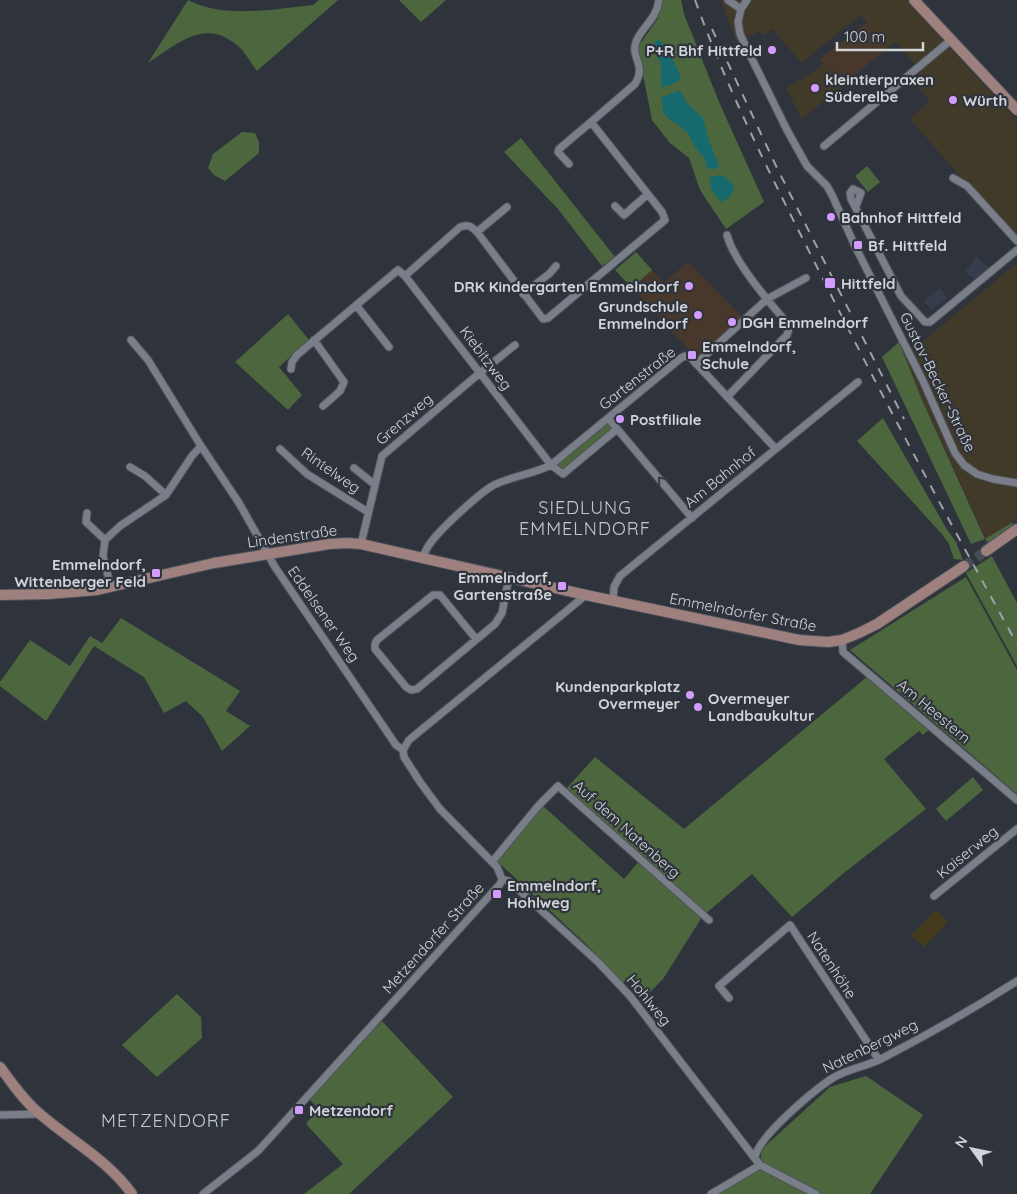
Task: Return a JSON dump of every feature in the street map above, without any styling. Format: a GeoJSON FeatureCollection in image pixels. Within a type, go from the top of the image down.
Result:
{"type":"FeatureCollection","features":[{"type":"Feature","properties":{"kind":"street"},"geometry":{"type":"LineString","coordinates":[[569,164],[558,152],[559,149],[635,84],[640,76],[635,43],[652,19],[658,8],[659,0]]}},
{"type":"Feature","properties":{"kind":"street"},"geometry":{"type":"LineString","coordinates":[[728,0],[741,9],[747,0]]}},
{"type":"Feature","properties":{"kind":"street"},"geometry":{"type":"LineString","coordinates":[[914,0],[1017,110]]}},
{"type":"Feature","properties":{"kind":"street","name":"Gustav-Becker-Straße"},"geometry":{"type":"LineString","coordinates":[[741,9],[738,22],[740,34],[750,56],[786,130],[807,166],[827,186],[832,195],[956,453],[964,465],[977,474],[1017,483]]}},
{"type":"Feature","properties":{"kind":"street"},"geometry":{"type":"LineString","coordinates":[[824,146],[951,40]]}},
{"type":"Feature","properties":{"kind":"street"},"geometry":{"type":"LineString","coordinates":[[405,276],[460,227],[466,224],[472,226],[477,232],[539,316],[543,320],[548,318],[665,220],[662,212],[591,122]]}},
{"type":"Feature","properties":{"kind":"street"},"geometry":{"type":"LineString","coordinates":[[953,178],[967,186],[1017,241]]}},
{"type":"Feature","properties":{"kind":"street"},"geometry":{"type":"LineString","coordinates":[[614,206],[624,215],[648,194]]}},
{"type":"Feature","properties":{"kind":"street"},"geometry":{"type":"LineString","coordinates":[[856,206],[901,296],[925,322],[930,322],[1017,250]]}},
{"type":"Feature","properties":{"kind":"street"},"geometry":{"type":"LineString","coordinates":[[477,232],[507,207]]}},
{"type":"Feature","properties":{"kind":"street"},"geometry":{"type":"LineString","coordinates":[[727,235],[730,247],[767,300],[788,324],[789,329],[787,335],[727,397]]}},
{"type":"Feature","properties":{"kind":"street"},"geometry":{"type":"LineString","coordinates":[[523,294],[549,274],[556,266]]}},
{"type":"Feature","properties":{"kind":"street","name":"Kiebitzweg"},"geometry":{"type":"LineString","coordinates":[[356,305],[398,270],[405,276],[551,464]]}},
{"type":"Feature","properties":{"kind":"street"},"geometry":{"type":"LineString","coordinates":[[696,364],[767,300],[806,278]]}},
{"type":"Feature","properties":{"kind":"street"},"geometry":{"type":"LineString","coordinates":[[291,369],[292,362],[297,355],[356,305],[389,347]]}},
{"type":"Feature","properties":{"kind":"street","name":"Eddelsener Weg"},"geometry":{"type":"LineString","coordinates":[[130,340],[148,360],[239,503],[267,554],[396,745],[403,750]]}},
{"type":"Feature","properties":{"kind":"street"},"geometry":{"type":"LineString","coordinates":[[314,340],[344,382],[340,391],[323,406]]}},
{"type":"Feature","properties":{"kind":"street","name":"Grenzweg"},"geometry":{"type":"LineString","coordinates":[[361,544],[382,456],[479,373],[515,345]]}},
{"type":"Feature","properties":{"kind":"street","name":"Gartenstraße"},"geometry":{"type":"LineString","coordinates":[[422,558],[428,546],[436,537],[491,487],[514,477],[538,472],[551,464],[680,358],[685,356],[690,357],[776,449]]}},
{"type":"Feature","properties":{"kind":"street","name":"Am Bahnhof"},"geometry":{"type":"LineString","coordinates":[[613,601],[614,587],[617,580],[858,382]]}},
{"type":"Feature","properties":{"kind":"street"},"geometry":{"type":"LineString","coordinates":[[608,418],[692,518]]}},
{"type":"Feature","properties":{"kind":"street","name":"Gartenstraße"},"geometry":{"type":"LineString","coordinates":[[551,464],[563,474],[617,429]]}},
{"type":"Feature","properties":{"kind":"street"},"geometry":{"type":"LineString","coordinates":[[111,588],[103,556],[105,540],[120,526],[166,495],[192,456],[201,446]]}},
{"type":"Feature","properties":{"kind":"street","name":"Rintelweg"},"geometry":{"type":"LineString","coordinates":[[280,449],[307,474],[368,512]]}},
{"type":"Feature","properties":{"kind":"street"},"geometry":{"type":"LineString","coordinates":[[130,467],[166,495]]}},
{"type":"Feature","properties":{"kind":"street"},"geometry":{"type":"LineString","coordinates":[[354,468],[374,484]]}},
{"type":"Feature","properties":{"kind":"street"},"geometry":{"type":"LineString","coordinates":[[87,513],[86,522],[105,540]]}},
{"type":"Feature","properties":{"kind":"street"},"geometry":{"type":"LineString","coordinates":[[986,551],[1017,530]]}},
{"type":"Feature","properties":{"kind":"street","name":"Lindenstraße"},"geometry":{"type":"LineString","coordinates":[[0,595],[80,592],[111,588],[214,563],[334,543],[361,544],[586,595]]}},
{"type":"Feature","properties":{"kind":"street","name":"Emmelndorfer Straße"},"geometry":{"type":"LineString","coordinates":[[586,595],[799,640],[828,642],[842,640],[877,624],[964,566]]}},
{"type":"Feature","properties":{"kind":"street"},"geometry":{"type":"LineString","coordinates":[[476,639],[440,595],[436,594],[377,640],[375,649],[406,687],[411,690],[417,689],[476,639],[499,619],[509,578]]}},
{"type":"Feature","properties":{"kind":"street"},"geometry":{"type":"LineString","coordinates":[[403,750],[409,740],[586,595]]}},
{"type":"Feature","properties":{"kind":"street","name":"Am Heestern"},"geometry":{"type":"LineString","coordinates":[[842,640],[843,652],[1017,800]]}},
{"type":"Feature","properties":{"kind":"street","name":"Metzendorfer Straße"},"geometry":{"type":"LineString","coordinates":[[203,1194],[258,1151],[494,891],[502,879],[492,862],[432,799],[404,757],[403,750]]}},
{"type":"Feature","properties":{"kind":"street","name":"Auf dem Natenberg"},"geometry":{"type":"LineString","coordinates":[[492,862],[539,805],[558,786],[709,920]]}},
{"type":"Feature","properties":{"kind":"street","name":"Kaiserweg"},"geometry":{"type":"LineString","coordinates":[[934,896],[1017,829]]}},
{"type":"Feature","properties":{"kind":"street","name":"Hohlweg"},"geometry":{"type":"LineString","coordinates":[[502,879],[509,881],[516,887],[598,962],[630,996],[760,1166]]}},
{"type":"Feature","properties":{"kind":"street","name":"Natenhöhe"},"geometry":{"type":"LineString","coordinates":[[729,998],[719,986],[790,925],[878,1060]]}},
{"type":"Feature","properties":{"kind":"street","name":"Natenbergweg"},"geometry":{"type":"LineString","coordinates":[[755,1157],[756,1150],[762,1142],[816,1091],[839,1074],[878,1060],[1017,981]]}},
{"type":"Feature","properties":{"kind":"street"},"geometry":{"type":"LineString","coordinates":[[0,1067],[39,1114],[107,1166],[124,1182],[132,1194]]}},
{"type":"Feature","properties":{"kind":"street"},"geometry":{"type":"LineString","coordinates":[[0,1116],[39,1114]]}},
{"type":"Feature","properties":{"kind":"street"},"geometry":{"type":"LineString","coordinates":[[711,1194],[760,1166],[816,1194]]}},
{"type":"Feature","properties":{"kind":"shaded area"},"geometry":{"type":"Polygon","coordinates":[[[721,0],[906,0],[1017,121],[1017,241],[910,119],[930,101],[912,80],[921,71],[896,42],[889,47],[861,15],[801,63],[773,29],[763,36],[759,31],[737,43],[721,0]]]}},
{"type":"Feature","properties":{"kind":"shaded area"},"geometry":{"type":"Polygon","coordinates":[[[867,22],[889,47],[843,85],[820,59],[867,22]]]}},
{"type":"Feature","properties":{"kind":"shaded area"},"geometry":{"type":"Polygon","coordinates":[[[824,63],[843,85],[802,119],[786,88],[809,75],[824,63]]]}},
{"type":"Feature","properties":{"kind":"shaded area"},"geometry":{"type":"Polygon","coordinates":[[[976,257],[989,268],[975,279],[965,272],[976,257]]]}},
{"type":"Feature","properties":{"kind":"shaded area","name":"Grundschule Emmelndorf"},"geometry":{"type":"Polygon","coordinates":[[[688,262],[742,317],[697,359],[632,288],[652,270],[664,283],[688,262]]]}},
{"type":"Feature","properties":{"kind":"shaded area"},"geometry":{"type":"Polygon","coordinates":[[[1017,263],[1017,519],[986,539],[904,357],[1017,263]]]}},
{"type":"Feature","properties":{"kind":"shaded area"},"geometry":{"type":"Polygon","coordinates":[[[940,288],[947,298],[931,310],[924,301],[940,288]]]}},
{"type":"Feature","properties":{"kind":"green space"},"geometry":{"type":"Polygon","coordinates":[[[188,0],[202,6],[217,9],[249,11],[313,5],[319,0],[338,0],[257,71],[246,54],[238,46],[226,38],[214,34],[192,36],[148,63],[188,0]]]}},
{"type":"Feature","properties":{"kind":"green space"},"geometry":{"type":"Polygon","coordinates":[[[399,0],[446,0],[421,22],[399,0]]]}},
{"type":"Feature","properties":{"kind":"green space"},"geometry":{"type":"Polygon","coordinates":[[[663,0],[681,0],[684,14],[719,102],[764,202],[726,229],[700,190],[689,158],[670,143],[652,120],[638,50],[640,44],[657,20],[663,0]]]}},
{"type":"Feature","properties":{"kind":"green space"},"geometry":{"type":"Polygon","coordinates":[[[242,132],[255,133],[259,142],[259,153],[225,181],[214,175],[208,168],[213,154],[242,132]]]}},
{"type":"Feature","properties":{"kind":"green space"},"geometry":{"type":"Polygon","coordinates":[[[521,138],[615,257],[602,266],[558,209],[504,152],[521,138]]]}},
{"type":"Feature","properties":{"kind":"green space"},"geometry":{"type":"Polygon","coordinates":[[[867,166],[880,182],[868,192],[855,176],[867,166]]]}},
{"type":"Feature","properties":{"kind":"green space"},"geometry":{"type":"Polygon","coordinates":[[[636,252],[652,270],[632,288],[615,270],[636,252]]]}},
{"type":"Feature","properties":{"kind":"green space"},"geometry":{"type":"Polygon","coordinates":[[[288,314],[309,340],[279,367],[302,395],[288,410],[235,362],[288,314]]]}},
{"type":"Feature","properties":{"kind":"green space"},"geometry":{"type":"Polygon","coordinates":[[[899,342],[922,400],[985,539],[971,544],[882,357],[899,342]]]}},
{"type":"Feature","properties":{"kind":"green space"},"geometry":{"type":"Polygon","coordinates":[[[883,418],[946,528],[956,542],[963,560],[954,559],[949,544],[941,533],[857,441],[883,418]]]}},
{"type":"Feature","properties":{"kind":"green space"},"geometry":{"type":"Polygon","coordinates":[[[609,423],[613,429],[562,470],[558,464],[609,423]]]}},
{"type":"Feature","properties":{"kind":"green space"},"geometry":{"type":"Polygon","coordinates":[[[1013,522],[1012,526],[988,543],[985,539],[1013,522]]]}},
{"type":"Feature","properties":{"kind":"green space"},"geometry":{"type":"Polygon","coordinates":[[[992,556],[1017,603],[1017,666],[966,573],[992,556]]]}},
{"type":"Feature","properties":{"kind":"green space"},"geometry":{"type":"Polygon","coordinates":[[[966,577],[1017,670],[1017,794],[850,650],[966,577]]]}},
{"type":"Feature","properties":{"kind":"green space"},"geometry":{"type":"Polygon","coordinates":[[[121,618],[240,691],[226,711],[250,726],[222,751],[203,717],[186,701],[164,713],[144,677],[94,646],[46,721],[0,686],[0,682],[30,640],[70,666],[90,636],[102,643],[121,618]]]}},
{"type":"Feature","properties":{"kind":"green space"},"geometry":{"type":"Polygon","coordinates":[[[867,677],[930,729],[923,735],[919,731],[884,759],[926,809],[845,872],[792,917],[752,874],[704,915],[647,859],[565,790],[595,757],[684,829],[867,677]]]}},
{"type":"Feature","properties":{"kind":"green space"},"geometry":{"type":"Polygon","coordinates":[[[973,777],[983,790],[946,821],[936,809],[973,777]]]}},
{"type":"Feature","properties":{"kind":"green space"},"geometry":{"type":"Polygon","coordinates":[[[542,805],[624,879],[640,860],[702,917],[663,979],[648,994],[634,978],[623,983],[587,945],[498,862],[499,856],[542,805]]]}},
{"type":"Feature","properties":{"kind":"green space"},"geometry":{"type":"Polygon","coordinates":[[[177,994],[201,1017],[202,1038],[157,1077],[122,1045],[177,994]]]}},
{"type":"Feature","properties":{"kind":"green space"},"geometry":{"type":"Polygon","coordinates":[[[382,1021],[453,1097],[349,1194],[304,1194],[343,1164],[306,1124],[318,1108],[308,1098],[382,1021]]]}},
{"type":"Feature","properties":{"kind":"green space"},"geometry":{"type":"Polygon","coordinates":[[[866,1076],[923,1115],[870,1194],[717,1194],[759,1169],[762,1149],[830,1087],[866,1076]]]}},
{"type":"Feature","properties":{"kind":"sand"},"geometry":{"type":"Polygon","coordinates":[[[936,910],[948,922],[924,947],[911,935],[936,910]]]}},
{"type":"Feature","properties":{"kind":"water"},"geometry":{"type":"Polygon","coordinates":[[[658,40],[662,42],[673,60],[681,79],[669,86],[661,87],[661,62],[654,50],[655,42],[658,40]]]}},
{"type":"Feature","properties":{"kind":"water"},"geometry":{"type":"Polygon","coordinates":[[[680,90],[686,102],[703,118],[709,141],[719,165],[716,169],[707,168],[704,158],[688,134],[666,116],[664,112],[662,97],[680,90]]]}},
{"type":"Feature","properties":{"kind":"water"},"geometry":{"type":"Polygon","coordinates":[[[723,175],[734,186],[730,196],[721,202],[711,189],[710,177],[723,175]]]}},
{"type":"Feature","properties":{"kind":"tunnel"},"geometry":{"type":"LineString","coordinates":[[964,566],[986,551]]}},
{"type":"Feature","properties":{"kind":"railway"},"geometry":{"type":"LineString","coordinates":[[695,0],[737,104],[785,204],[891,412],[1017,644]]}},
{"type":"Feature","properties":{"kind":"railway"},"geometry":{"type":"LineString","coordinates":[[712,29],[777,168],[904,419]]}},
{"type":"Feature","properties":{"kind":"place","name":"P+R Bhf Hittfeld"},"geometry":{"type":"Point","coordinates":[772,50]}},
{"type":"Feature","properties":{"kind":"place","name":"kleintierpraxen Süderelbe"},"geometry":{"type":"Point","coordinates":[815,88]}},
{"type":"Feature","properties":{"kind":"place","name":"Würth"},"geometry":{"type":"Point","coordinates":[953,100]}},
{"type":"Feature","properties":{"kind":"place","name":"Bahnhof Hittfeld"},"geometry":{"type":"Point","coordinates":[831,217]}},
{"type":"Feature","properties":{"kind":"place","name":"Bf. Hittfeld"},"geometry":{"type":"Point","coordinates":[858,245]}},
{"type":"Feature","properties":{"kind":"place","name":"Hittfeld"},"geometry":{"type":"Point","coordinates":[830,283]}},
{"type":"Feature","properties":{"kind":"place","name":"DRK Kindergarten Emmelndorf"},"geometry":{"type":"Point","coordinates":[689,286]}},
{"type":"Feature","properties":{"kind":"place","name":"Grundschule Emmelndorf"},"geometry":{"type":"Point","coordinates":[698,315]}},
{"type":"Feature","properties":{"kind":"place","name":"DGH Emmelndorf"},"geometry":{"type":"Point","coordinates":[732,322]}},
{"type":"Feature","properties":{"kind":"place","name":"Emmelndorf, Schule"},"geometry":{"type":"Point","coordinates":[692,355]}},
{"type":"Feature","properties":{"kind":"place","name":"Postfiliale"},"geometry":{"type":"Point","coordinates":[620,419]}},
{"type":"Feature","properties":{"kind":"place","name":"Emmelndorf, Wittenberger Feld"},"geometry":{"type":"Point","coordinates":[156,573]}},
{"type":"Feature","properties":{"kind":"place","name":"Emmelndorf, Gartenstraße"},"geometry":{"type":"Point","coordinates":[562,586]}},
{"type":"Feature","properties":{"kind":"place","name":"Kundenparkplatz Overmeyer"},"geometry":{"type":"Point","coordinates":[690,695]}},
{"type":"Feature","properties":{"kind":"place","name":"Overmeyer Landbaukultur"},"geometry":{"type":"Point","coordinates":[698,707]}},
{"type":"Feature","properties":{"kind":"place","name":"Emmelndorf, Hohlweg"},"geometry":{"type":"Point","coordinates":[497,894]}},
{"type":"Feature","properties":{"kind":"place","name":"Metzendorf"},"geometry":{"type":"Point","coordinates":[299,1110]}},
{"type":"Feature","properties":{"kind":"district","name":"SIEDLUNG EMMELNDORF"},"geometry":{"type":"Point","coordinates":[585,517]}},
{"type":"Feature","properties":{"kind":"district","name":"METZENDORF"},"geometry":{"type":"Point","coordinates":[166,1120]}}]}
